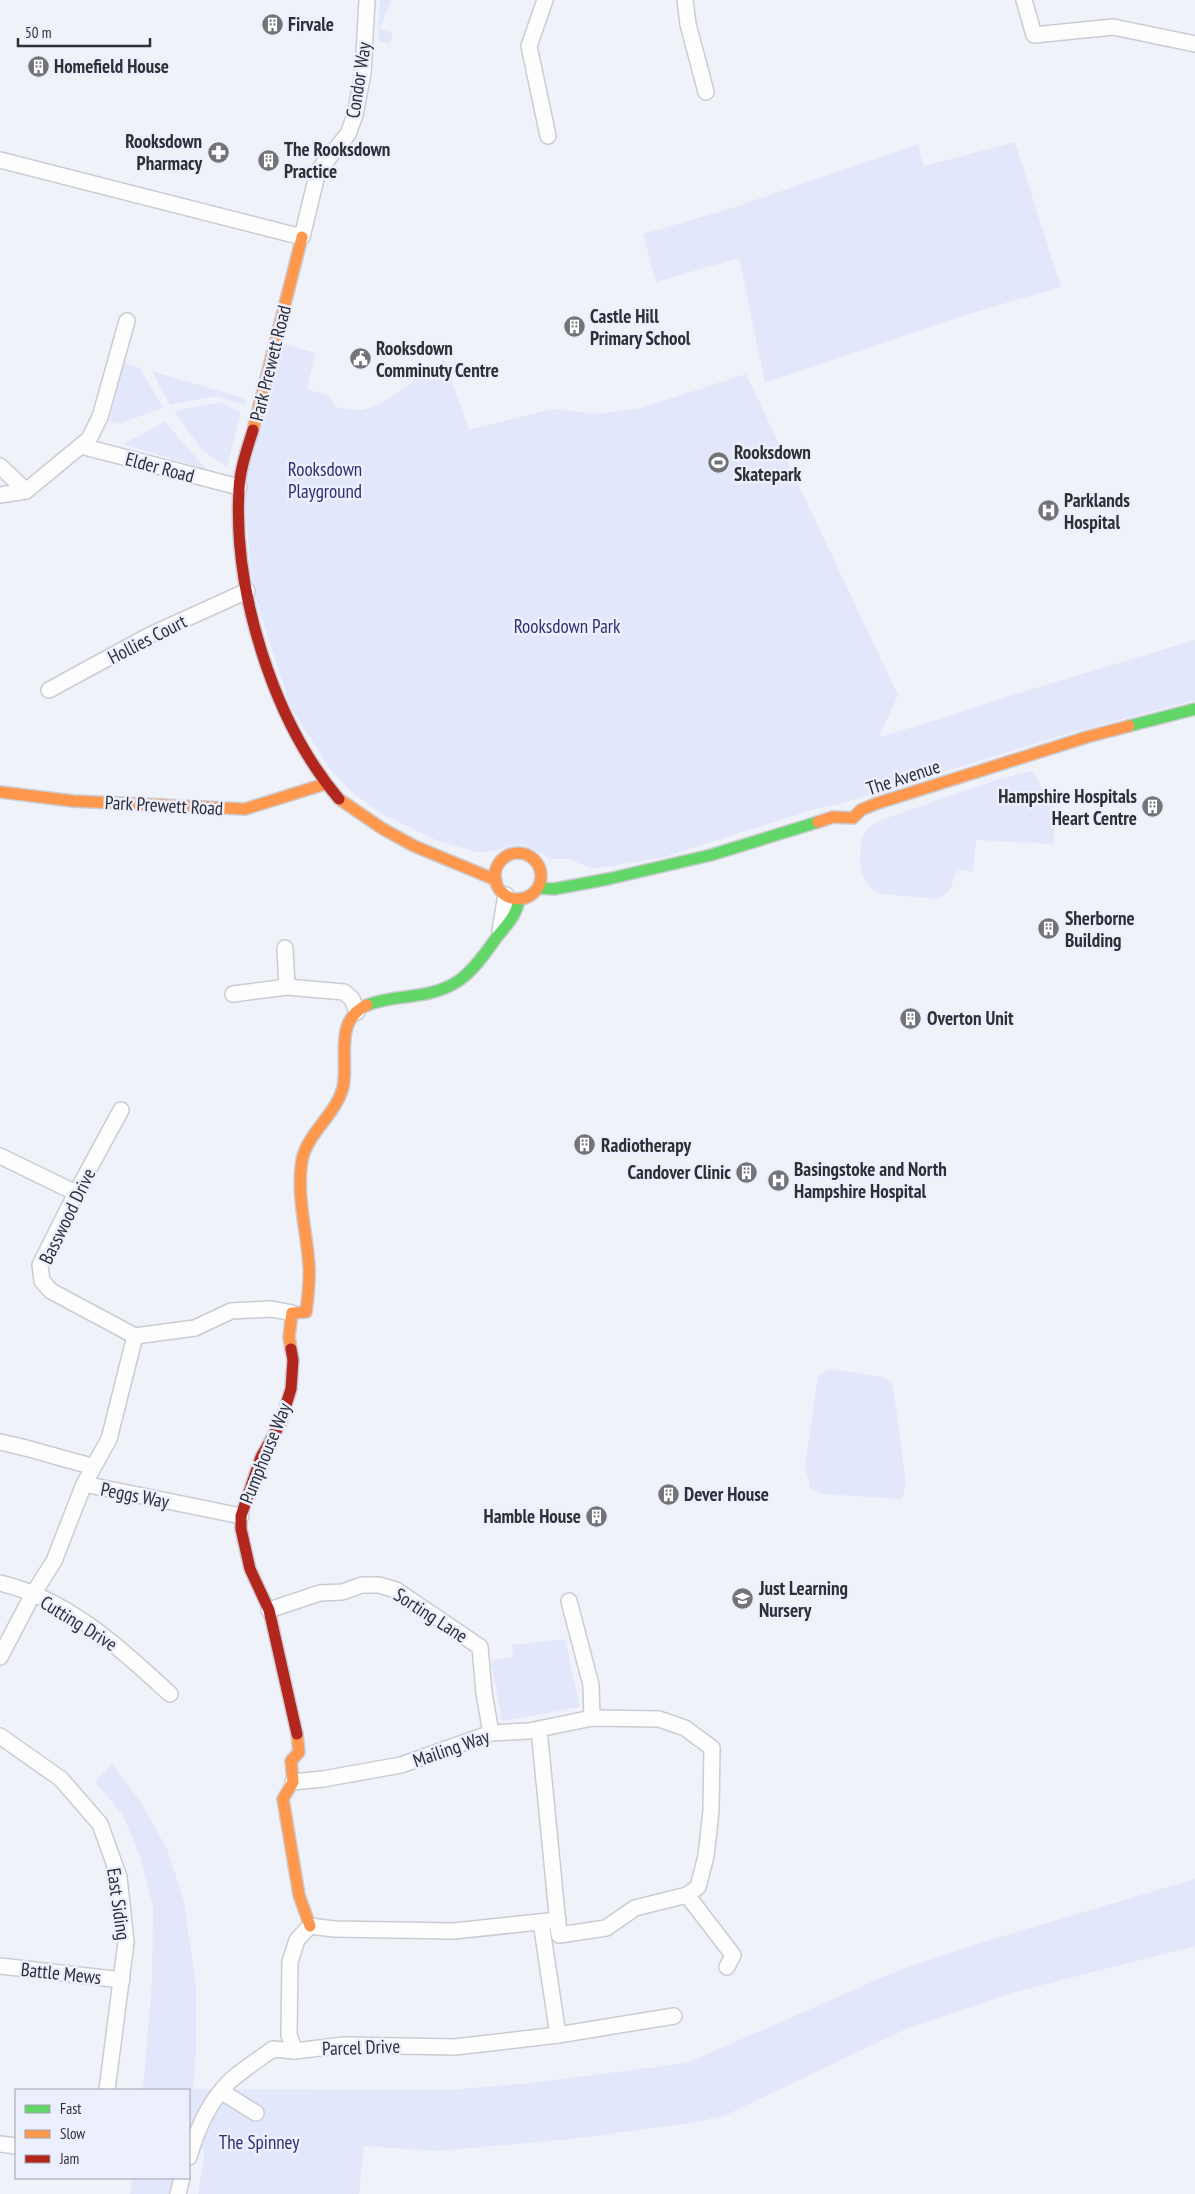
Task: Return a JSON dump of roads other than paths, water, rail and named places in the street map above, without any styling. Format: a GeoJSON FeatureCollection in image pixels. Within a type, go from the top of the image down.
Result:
{"type":"FeatureCollection","features":[{"type":"Feature","properties":{"kind":"street","name":"Condor Way"},"geometry":{"type":"LineString","coordinates":[[302,237],[318,170],[348,134],[355,115],[363,73],[367,0]]}},
{"type":"Feature","properties":{"kind":"street"},"geometry":{"type":"LineString","coordinates":[[545,0],[529,46],[548,136]]}},
{"type":"Feature","properties":{"kind":"street"},"geometry":{"type":"LineString","coordinates":[[685,0],[688,24],[706,92]]}},
{"type":"Feature","properties":{"kind":"street"},"geometry":{"type":"LineString","coordinates":[[1024,0],[1034,35],[1113,27],[1195,44]]}},
{"type":"Feature","properties":{"kind":"street"},"geometry":{"type":"LineString","coordinates":[[0,160],[302,237]]}},
{"type":"Feature","properties":{"kind":"street","name":"Park Prewett Road"},"geometry":{"type":"LineString","coordinates":[[302,237],[239,488],[240,544],[247,591],[270,679],[298,742],[325,784],[340,800],[394,838],[431,855],[496,880]]}},
{"type":"Feature","properties":{"kind":"street"},"geometry":{"type":"LineString","coordinates":[[0,495],[26,491],[89,439],[100,417],[127,321]]}},
{"type":"Feature","properties":{"kind":"street","name":"Elder Road"},"geometry":{"type":"LineString","coordinates":[[81,446],[239,488]]}},
{"type":"Feature","properties":{"kind":"street"},"geometry":{"type":"LineString","coordinates":[[0,466],[26,491]]}},
{"type":"Feature","properties":{"kind":"street","name":"Hollies Court"},"geometry":{"type":"LineString","coordinates":[[49,690],[150,635],[247,591]]}},
{"type":"Feature","properties":{"kind":"street","name":"The Avenue"},"geometry":{"type":"LineString","coordinates":[[538,888],[554,889],[595,882],[711,855],[833,818],[853,818],[862,810],[894,798],[1087,737],[1195,709]]}},
{"type":"Feature","properties":{"kind":"street","name":"Park Prewett Road"},"geometry":{"type":"LineString","coordinates":[[0,792],[73,801],[246,808],[270,799],[325,784]]}},
{"type":"Feature","properties":{"kind":"street"},"geometry":{"type":"LineString","coordinates":[[516,853],[530,856],[540,867],[541,882],[532,894],[513,897],[498,887],[496,880],[498,865],[503,859],[516,853]]}},
{"type":"Feature","properties":{"kind":"street","name":"Park Prewett Road"},"geometry":{"type":"LineString","coordinates":[[431,855],[467,864],[498,865]]}},
{"type":"Feature","properties":{"kind":"street","name":"The Avenue"},"geometry":{"type":"LineString","coordinates":[[540,867],[559,876],[582,882],[595,882]]}},
{"type":"Feature","properties":{"kind":"street"},"geometry":{"type":"LineString","coordinates":[[92,1466],[109,1439],[135,1336],[195,1328],[231,1311],[272,1309],[292,1313],[306,1312],[310,1282],[302,1189],[302,1160],[317,1128],[336,1104],[343,1086],[342,1050],[345,1032],[357,1012],[385,999],[430,995],[450,988],[476,968],[498,936],[513,897]]}},
{"type":"Feature","properties":{"kind":"street"},"geometry":{"type":"LineString","coordinates":[[285,948],[287,988]]}},
{"type":"Feature","properties":{"kind":"street"},"geometry":{"type":"LineString","coordinates":[[233,994],[287,988],[344,992],[352,999],[357,1012]]}},
{"type":"Feature","properties":{"kind":"street","name":"Basswood Drive"},"geometry":{"type":"LineString","coordinates":[[121,1110],[40,1265],[42,1281],[51,1290],[135,1336]]}},
{"type":"Feature","properties":{"kind":"street"},"geometry":{"type":"LineString","coordinates":[[0,1156],[76,1193]]}},
{"type":"Feature","properties":{"kind":"street","name":"Pumphouse Way"},"geometry":{"type":"LineString","coordinates":[[292,1313],[289,1337],[293,1360],[291,1389],[280,1424],[261,1457],[240,1516],[250,1569],[269,1610],[298,1740],[299,1752],[291,1762],[293,1782],[283,1799],[299,1895],[310,1926]]}},
{"type":"Feature","properties":{"kind":"street","name":"Peggs Way"},"geometry":{"type":"LineString","coordinates":[[0,1442],[27,1447],[68,1461],[92,1466],[84,1484],[240,1516]]}},
{"type":"Feature","properties":{"kind":"street","name":"Cutting Drive"},"geometry":{"type":"LineString","coordinates":[[84,1484],[54,1561],[33,1594],[59,1606],[85,1622],[123,1651],[170,1694]]}},
{"type":"Feature","properties":{"kind":"street"},"geometry":{"type":"LineString","coordinates":[[0,1583],[33,1594],[0,1657]]}},
{"type":"Feature","properties":{"kind":"street","name":"Sorting Lane"},"geometry":{"type":"LineString","coordinates":[[269,1610],[320,1593],[342,1592],[362,1585],[379,1585],[396,1590],[480,1647],[484,1693],[491,1733]]}},
{"type":"Feature","properties":{"kind":"street"},"geometry":{"type":"LineString","coordinates":[[569,1601],[591,1685],[592,1718]]}},
{"type":"Feature","properties":{"kind":"street","name":"Mailing Way"},"geometry":{"type":"LineString","coordinates":[[293,1782],[323,1779],[401,1765],[491,1733],[539,1729],[592,1718],[659,1719],[685,1728],[712,1748],[711,1811],[706,1856],[698,1887],[687,1895]]}},
{"type":"Feature","properties":{"kind":"street"},"geometry":{"type":"LineString","coordinates":[[539,1729],[558,1928]]}},
{"type":"Feature","properties":{"kind":"street","name":"East Siding"},"geometry":{"type":"LineString","coordinates":[[0,1736],[61,1780],[100,1824],[119,1877],[126,1942],[107,2089]]}},
{"type":"Feature","properties":{"kind":"street"},"geometry":{"type":"LineString","coordinates":[[310,1926],[334,1929],[454,1931],[541,1922],[558,1928],[606,1928],[635,1908],[687,1895],[733,1955],[727,1966]]}},
{"type":"Feature","properties":{"kind":"street"},"geometry":{"type":"LineString","coordinates":[[541,1922],[558,2035]]}},
{"type":"Feature","properties":{"kind":"street","name":"Parcel Drive"},"geometry":{"type":"LineString","coordinates":[[310,1926],[297,1940],[290,1962],[289,2035],[295,2051],[344,2045],[455,2047],[558,2035],[674,2016]]}},
{"type":"Feature","properties":{"kind":"street","name":"Battle Mews"},"geometry":{"type":"LineString","coordinates":[[0,1966],[122,1980]]}},
{"type":"Feature","properties":{"kind":"street"},"geometry":{"type":"LineString","coordinates":[[190,2153],[197,2128],[228,2082],[273,2049],[295,2051]]}},
{"type":"Feature","properties":{"kind":"street"},"geometry":{"type":"LineString","coordinates":[[222,2092],[256,2113]]}},
{"type":"Feature","properties":{"kind":"street"},"geometry":{"type":"LineString","coordinates":[[0,2144],[15,2146]]}},
{"type":"Feature","properties":{"kind":"street"},"geometry":{"type":"LineString","coordinates":[[178,2194],[182,2179]]}},
{"type":"Feature","properties":{"kind":"place","name":"Firvale"},"geometry":{"type":"Point","coordinates":[272,24]}},
{"type":"Feature","properties":{"kind":"place","name":"Homefield House"},"geometry":{"type":"Point","coordinates":[38,66]}},
{"type":"Feature","properties":{"kind":"place","name":"Rooksdown Pharmacy"},"geometry":{"type":"Point","coordinates":[218,152]}},
{"type":"Feature","properties":{"kind":"place","name":"The Rooksdown Practice"},"geometry":{"type":"Point","coordinates":[268,160]}},
{"type":"Feature","properties":{"kind":"place","name":"Castle Hill Primary School"},"geometry":{"type":"Point","coordinates":[574,327]}},
{"type":"Feature","properties":{"kind":"place","name":"Rooksdown Comminuty Centre"},"geometry":{"type":"Point","coordinates":[360,359]}},
{"type":"Feature","properties":{"kind":"place","name":"Rooksdown Skatepark"},"geometry":{"type":"Point","coordinates":[718,463]}},
{"type":"Feature","properties":{"kind":"place","name":"Parklands Hospital"},"geometry":{"type":"Point","coordinates":[1048,511]}},
{"type":"Feature","properties":{"kind":"place","name":"Hampshire Hospitals Heart Centre"},"geometry":{"type":"Point","coordinates":[1153,807]}},
{"type":"Feature","properties":{"kind":"place","name":"Sherborne Building"},"geometry":{"type":"Point","coordinates":[1049,929]}},
{"type":"Feature","properties":{"kind":"place","name":"Overton Unit"},"geometry":{"type":"Point","coordinates":[911,1018]}},
{"type":"Feature","properties":{"kind":"place","name":"Radiotherapy"},"geometry":{"type":"Point","coordinates":[585,1145]}},
{"type":"Feature","properties":{"kind":"place","name":"Candover Clinic"},"geometry":{"type":"Point","coordinates":[747,1172]}},
{"type":"Feature","properties":{"kind":"place","name":"Basingstoke and North Hampshire Hospital"},"geometry":{"type":"Point","coordinates":[778,1180]}},
{"type":"Feature","properties":{"kind":"place","name":"Dever House"},"geometry":{"type":"Point","coordinates":[668,1494]}},
{"type":"Feature","properties":{"kind":"place","name":"Hamble House"},"geometry":{"type":"Point","coordinates":[597,1516]}},
{"type":"Feature","properties":{"kind":"place","name":"Just Learning Nursery"},"geometry":{"type":"Point","coordinates":[743,1599]}},
{"type":"Feature","properties":{"kind":"park label","name":"Rooksdown Playground"},"geometry":{"type":"Point","coordinates":[325,480]}},
{"type":"Feature","properties":{"kind":"park label","name":"Rooksdown Park"},"geometry":{"type":"Point","coordinates":[567,626]}},
{"type":"Feature","properties":{"kind":"park label","name":"The Spinney"},"geometry":{"type":"Point","coordinates":[259,2142]}}]}
